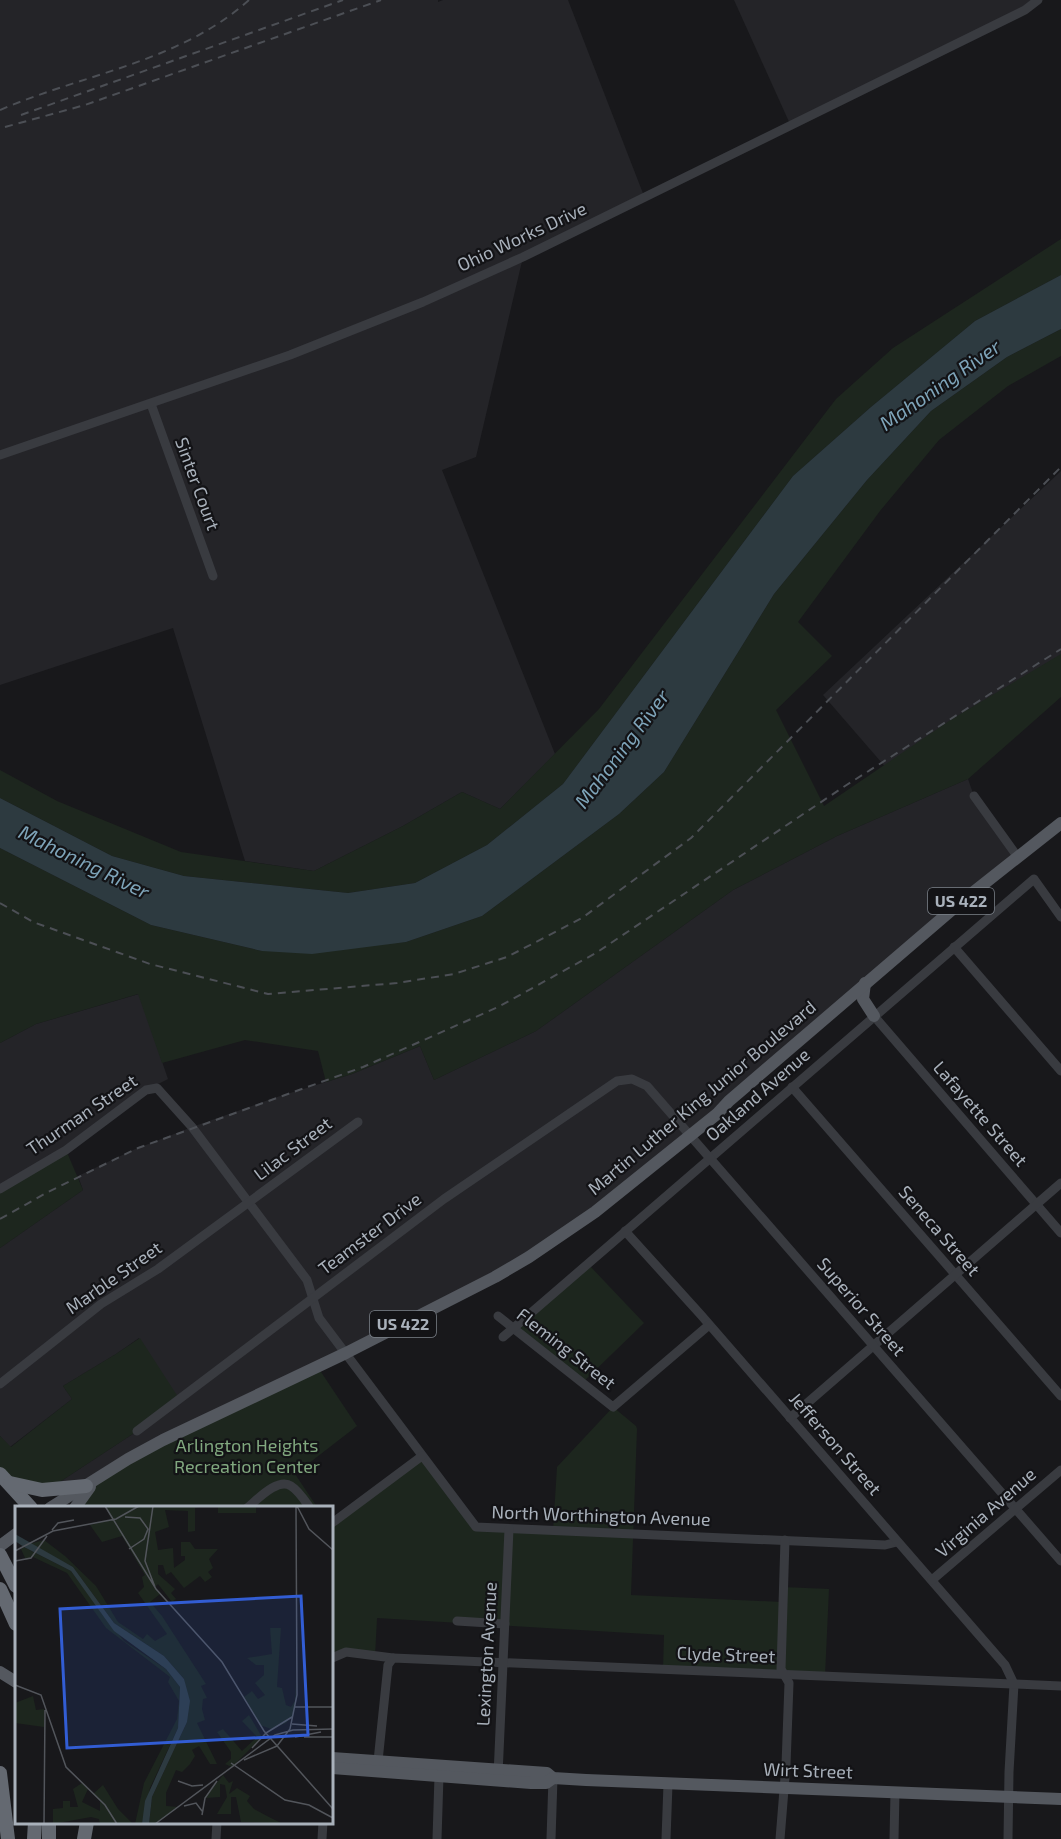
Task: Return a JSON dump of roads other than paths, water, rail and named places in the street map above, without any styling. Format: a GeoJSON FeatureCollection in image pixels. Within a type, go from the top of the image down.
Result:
{"type":"FeatureCollection","features":[{"type":"Feature","properties":{"kind":"highway"},"geometry":{"type":"LineString","coordinates":[[5,1478],[42,1491],[91,1483]]}},
{"type":"Feature","properties":{"kind":"highway"},"geometry":{"type":"LineString","coordinates":[[5,1478],[29,1506]]}},
{"type":"Feature","properties":{"kind":"highway"},"geometry":{"type":"LineString","coordinates":[[0,1555],[15,1584]]}},
{"type":"Feature","properties":{"kind":"highway"},"geometry":{"type":"LineString","coordinates":[[2,1593],[15,1622]]}},
{"type":"Feature","properties":{"kind":"highway"},"geometry":{"type":"LineString","coordinates":[[0,1773],[8,1839]]}},
{"type":"Feature","properties":{"kind":"highway"},"geometry":{"type":"LineString","coordinates":[[34,1839],[35,1824]]}},
{"type":"Feature","properties":{"kind":"highway"},"geometry":{"type":"LineString","coordinates":[[84,1839],[87,1824]]}},
{"type":"Feature","properties":{"kind":"main road","name":"Martin Luther King Junior Boulevard"},"geometry":{"type":"LineString","coordinates":[[53,1506],[163,1440],[456,1299],[529,1257],[603,1206],[689,1136],[865,983],[1017,856],[1061,823]]}},
{"type":"Feature","properties":{"kind":"main road"},"geometry":{"type":"LineString","coordinates":[[865,983],[863,999],[874,1016]]}},
{"type":"Feature","properties":{"kind":"main road","name":"US 422"},"geometry":{"type":"LineString","coordinates":[[76,1506],[91,1483]]}},
{"type":"Feature","properties":{"kind":"main road"},"geometry":{"type":"LineString","coordinates":[[0,1546],[15,1535]]}},
{"type":"Feature","properties":{"kind":"main road"},"geometry":{"type":"LineString","coordinates":[[0,1671],[15,1681]]}},
{"type":"Feature","properties":{"kind":"main road","name":"Wirt Street"},"geometry":{"type":"LineString","coordinates":[[333,1758],[498,1775],[546,1783],[553,1778],[1061,1799]]}},
{"type":"Feature","properties":{"kind":"main road","name":"Wirt Street"},"geometry":{"type":"LineString","coordinates":[[333,1768],[439,1776],[498,1775]]}},
{"type":"Feature","properties":{"kind":"street","name":"Ohio Works Drive"},"geometry":{"type":"LineString","coordinates":[[0,455],[290,355],[423,302],[523,257],[1025,10],[1038,0]]}},
{"type":"Feature","properties":{"kind":"street","name":"Sinter Court"},"geometry":{"type":"LineString","coordinates":[[151,404],[213,576]]}},
{"type":"Feature","properties":{"kind":"street"},"geometry":{"type":"LineString","coordinates":[[974,796],[1017,856]]}},
{"type":"Feature","properties":{"kind":"street","name":"Oakland Avenue"},"geometry":{"type":"LineString","coordinates":[[503,1337],[1034,879],[1061,917]]}},
{"type":"Feature","properties":{"kind":"street"},"geometry":{"type":"LineString","coordinates":[[954,947],[1061,1071]]}},
{"type":"Feature","properties":{"kind":"street","name":"Lafayette Street"},"geometry":{"type":"LineString","coordinates":[[874,1016],[1061,1233]]}},
{"type":"Feature","properties":{"kind":"street","name":"Superior Street"},"geometry":{"type":"LineString","coordinates":[[632,1078],[647,1086],[1061,1561]]}},
{"type":"Feature","properties":{"kind":"street","name":"Teamster Drive"},"geometry":{"type":"LineString","coordinates":[[137,1431],[417,1218],[617,1081],[632,1078]]}},
{"type":"Feature","properties":{"kind":"street","name":"Seneca Street"},"geometry":{"type":"LineString","coordinates":[[792,1087],[1061,1396]]}},
{"type":"Feature","properties":{"kind":"street","name":"North Worthington Avenue"},"geometry":{"type":"LineString","coordinates":[[152,1088],[162,1091],[192,1126],[307,1280],[320,1318],[476,1527],[885,1545],[897,1542]]}},
{"type":"Feature","properties":{"kind":"street","name":"Thurman Street"},"geometry":{"type":"LineString","coordinates":[[0,1189],[66,1149],[146,1090],[152,1088]]}},
{"type":"Feature","properties":{"kind":"street","name":"Lilac Street"},"geometry":{"type":"LineString","coordinates":[[249,1203],[358,1122]]}},
{"type":"Feature","properties":{"kind":"street"},"geometry":{"type":"LineString","coordinates":[[790,1418],[1061,1184]]}},
{"type":"Feature","properties":{"kind":"street","name":"Marble Street"},"geometry":{"type":"LineString","coordinates":[[0,1384],[101,1304],[158,1269],[249,1203]]}},
{"type":"Feature","properties":{"kind":"street","name":"Jefferson Street"},"geometry":{"type":"LineString","coordinates":[[625,1231],[1005,1665],[1014,1684]]}},
{"type":"Feature","properties":{"kind":"street","name":"Fleming Street"},"geometry":{"type":"LineString","coordinates":[[498,1316],[613,1407],[709,1325]]}},
{"type":"Feature","properties":{"kind":"street"},"geometry":{"type":"LineString","coordinates":[[333,1522],[422,1456]]}},
{"type":"Feature","properties":{"kind":"street","name":"Virginia Avenue"},"geometry":{"type":"LineString","coordinates":[[932,1580],[1061,1470]]}},
{"type":"Feature","properties":{"kind":"street"},"geometry":{"type":"LineString","coordinates":[[250,1506],[276,1485],[282,1483],[294,1488],[308,1506]]}},
{"type":"Feature","properties":{"kind":"street","name":"Lexington Avenue"},"geometry":{"type":"LineString","coordinates":[[498,1775],[509,1529]]}},
{"type":"Feature","properties":{"kind":"street"},"geometry":{"type":"LineString","coordinates":[[780,1839],[789,1683],[781,1669],[786,1540]]}},
{"type":"Feature","properties":{"kind":"street"},"geometry":{"type":"LineString","coordinates":[[457,1621],[505,1624]]}},
{"type":"Feature","properties":{"kind":"street","name":"Clyde Street"},"geometry":{"type":"LineString","coordinates":[[333,1658],[346,1652],[392,1659],[1061,1686]]}},
{"type":"Feature","properties":{"kind":"street"},"geometry":{"type":"LineString","coordinates":[[378,1761],[388,1665],[392,1659]]}},
{"type":"Feature","properties":{"kind":"street"},"geometry":{"type":"LineString","coordinates":[[1008,1839],[1014,1684]]}},
{"type":"Feature","properties":{"kind":"street"},"geometry":{"type":"LineString","coordinates":[[437,1839],[439,1776]]}},
{"type":"Feature","properties":{"kind":"street"},"geometry":{"type":"LineString","coordinates":[[551,1839],[553,1778]]}},
{"type":"Feature","properties":{"kind":"street"},"geometry":{"type":"LineString","coordinates":[[666,1839],[668,1784]]}},
{"type":"Feature","properties":{"kind":"street"},"geometry":{"type":"LineString","coordinates":[[894,1839],[895,1792]]}},
{"type":"Feature","properties":{"kind":"street"},"geometry":{"type":"LineString","coordinates":[[216,1839],[217,1824]]}},
{"type":"Feature","properties":{"kind":"street"},"geometry":{"type":"LineString","coordinates":[[322,1839],[323,1824]]}},
{"type":"Feature","properties":{"kind":"water","name":"Mahoning River"},"geometry":{"type":"Polygon","coordinates":[[[1061,275],[1061,329],[1007,357],[931,411],[867,480],[774,594],[664,772],[619,814],[482,916],[406,942],[312,954],[262,951],[151,925],[0,848],[0,798],[112,856],[184,876],[348,893],[415,883],[487,845],[563,784],[793,476],[871,407],[975,321],[1061,275]]]}},
{"type":"Feature","properties":{"kind":"railway"},"geometry":{"type":"LineString","coordinates":[[0,110],[162,53],[222,21],[249,0]]}},
{"type":"Feature","properties":{"kind":"railway"},"geometry":{"type":"LineString","coordinates":[[21,115],[343,0]]}},
{"type":"Feature","properties":{"kind":"railway"},"geometry":{"type":"LineString","coordinates":[[5,127],[85,105],[381,0]]}},
{"type":"Feature","properties":{"kind":"railway"},"geometry":{"type":"LineString","coordinates":[[0,903],[33,922],[150,964],[268,994],[397,983],[454,974],[507,957],[582,918],[691,838],[1061,467]]}},
{"type":"Feature","properties":{"kind":"railway"},"geometry":{"type":"LineString","coordinates":[[0,1219],[48,1192],[138,1148],[363,1067],[498,1007],[596,953],[845,786],[1061,649]]}},
{"type":"Feature","properties":{"kind":"park label","name":"Arlington Heights Recreation Center"},"geometry":{"type":"Point","coordinates":[247,1456]}}]}
